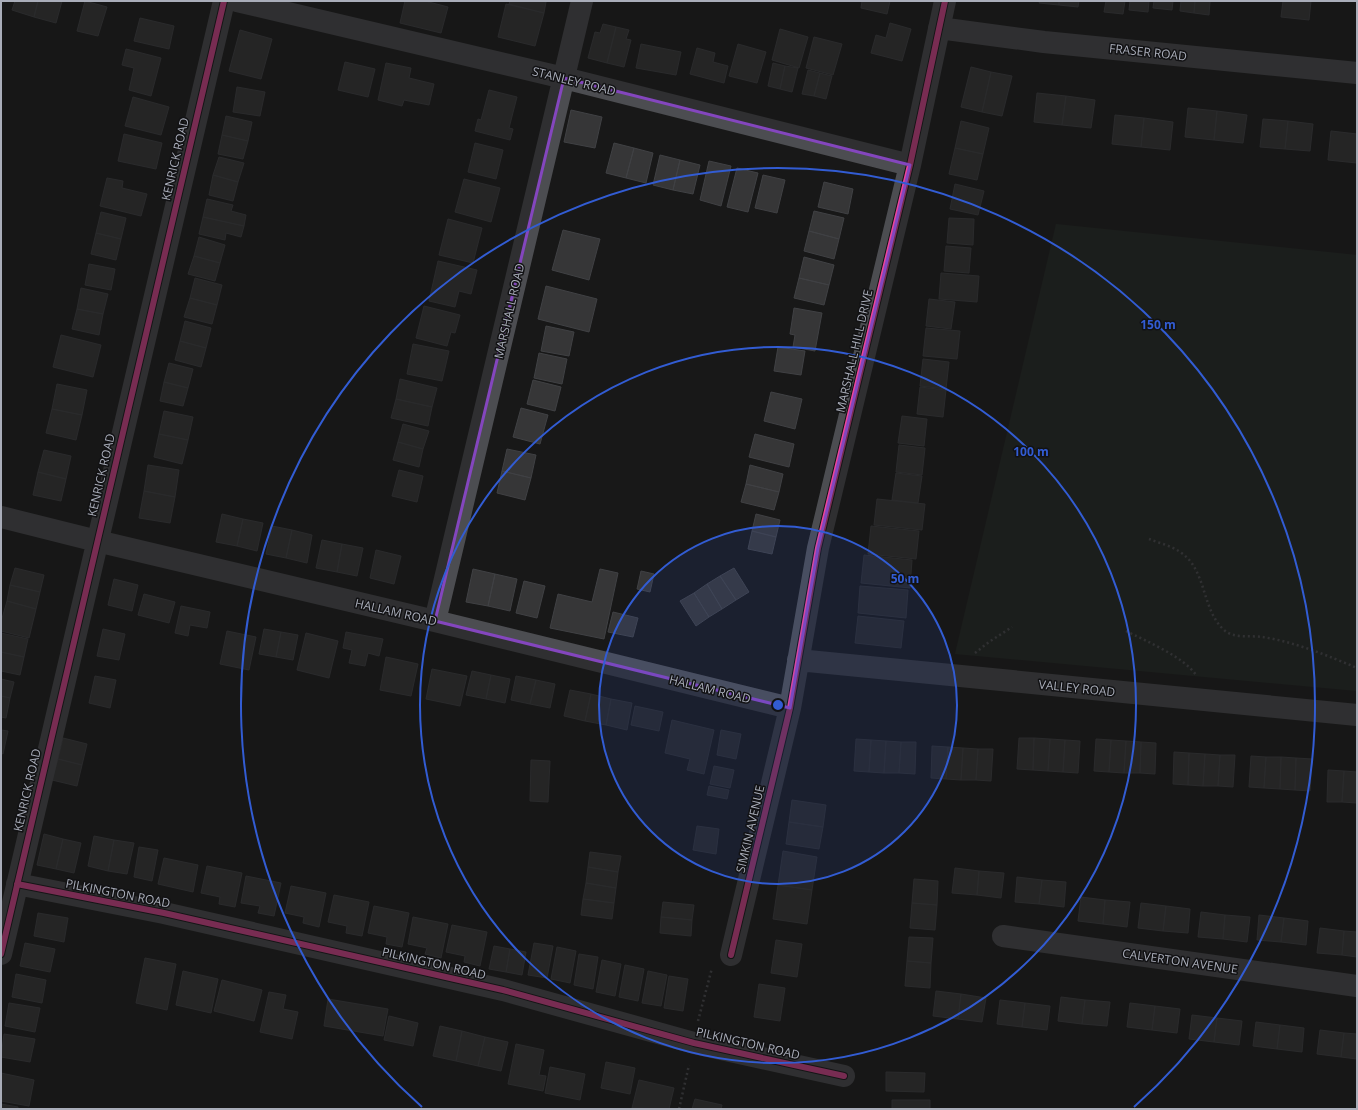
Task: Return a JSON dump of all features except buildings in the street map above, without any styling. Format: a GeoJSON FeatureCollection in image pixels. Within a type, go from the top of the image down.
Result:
{"type":"FeatureCollection","features":[{"type":"Feature","properties":{"kind":"street","name":"KENRICK ROAD"},"geometry":{"type":"LineString","coordinates":[[1,954],[224,1]]}},
{"type":"Feature","properties":{"kind":"street","name":"STANLEY ROAD"},"geometry":{"type":"LineString","coordinates":[[237,1],[564,78],[910,165]]}},
{"type":"Feature","properties":{"kind":"street","name":"MARSHALL ROAD"},"geometry":{"type":"LineString","coordinates":[[435,621],[582,1]]}},
{"type":"Feature","properties":{"kind":"street","name":"MARSHALL HILL DRIVE"},"geometry":{"type":"LineString","coordinates":[[790,708],[818,548],[910,165],[945,1]]}},
{"type":"Feature","properties":{"kind":"street","name":"FRASER ROAD"},"geometry":{"type":"LineString","coordinates":[[939,28],[1044,42],[1357,73]]}},
{"type":"Feature","properties":{"kind":"street","name":"HALLAM ROAD"},"geometry":{"type":"LineString","coordinates":[[1,517],[790,708]]}},
{"type":"Feature","properties":{"kind":"street","name":"VALLEY ROAD"},"geometry":{"type":"LineString","coordinates":[[798,660],[1357,715]]}},
{"type":"Feature","properties":{"kind":"street","name":"SIMKIN AVENUE"},"geometry":{"type":"LineString","coordinates":[[731,955],[790,708]]}},
{"type":"Feature","properties":{"kind":"street","name":"PILKINGTON ROAD"},"geometry":{"type":"LineString","coordinates":[[17,884],[164,913],[696,1034],[844,1076]]}},
{"type":"Feature","properties":{"kind":"street","name":"CALVERTON AVENUE"},"geometry":{"type":"LineString","coordinates":[[1003,936],[1357,986]]}},
{"type":"Feature","properties":{"kind":"path"},"geometry":{"type":"LineString","coordinates":[[1150,539],[1181,552],[1195,567],[1214,618],[1225,631],[1238,636],[1262,637],[1296,645],[1357,668]]}},
{"type":"Feature","properties":{"kind":"path"},"geometry":{"type":"LineString","coordinates":[[949,675],[989,642],[1012,627]]}},
{"type":"Feature","properties":{"kind":"path"},"geometry":{"type":"LineString","coordinates":[[1126,631],[1169,654],[1193,670],[1214,701]]}},
{"type":"Feature","properties":{"kind":"path"},"geometry":{"type":"LineString","coordinates":[[679,1109],[711,972]]}},
{"type":"Feature","properties":{"kind":"highlighted area"},"geometry":{"type":"Polygon","coordinates":[[[564,78],[910,165],[818,548],[790,708],[435,621],[564,78]]]}},
{"type":"Feature","properties":{"kind":"shaded area"},"geometry":{"type":"Polygon","coordinates":[[[1056,224],[1357,255],[1357,691],[955,654],[1056,224]]]}},
{"type":"Feature","properties":{"kind":"cycle path"},"geometry":{"type":"LineString","coordinates":[[1,954],[224,1]]}},
{"type":"Feature","properties":{"kind":"cycle path"},"geometry":{"type":"LineString","coordinates":[[731,955],[790,708],[818,548],[910,165],[945,1]]}},
{"type":"Feature","properties":{"kind":"cycle path"},"geometry":{"type":"LineString","coordinates":[[17,884],[164,913],[503,990],[694,1043],[844,1076]]}}]}
